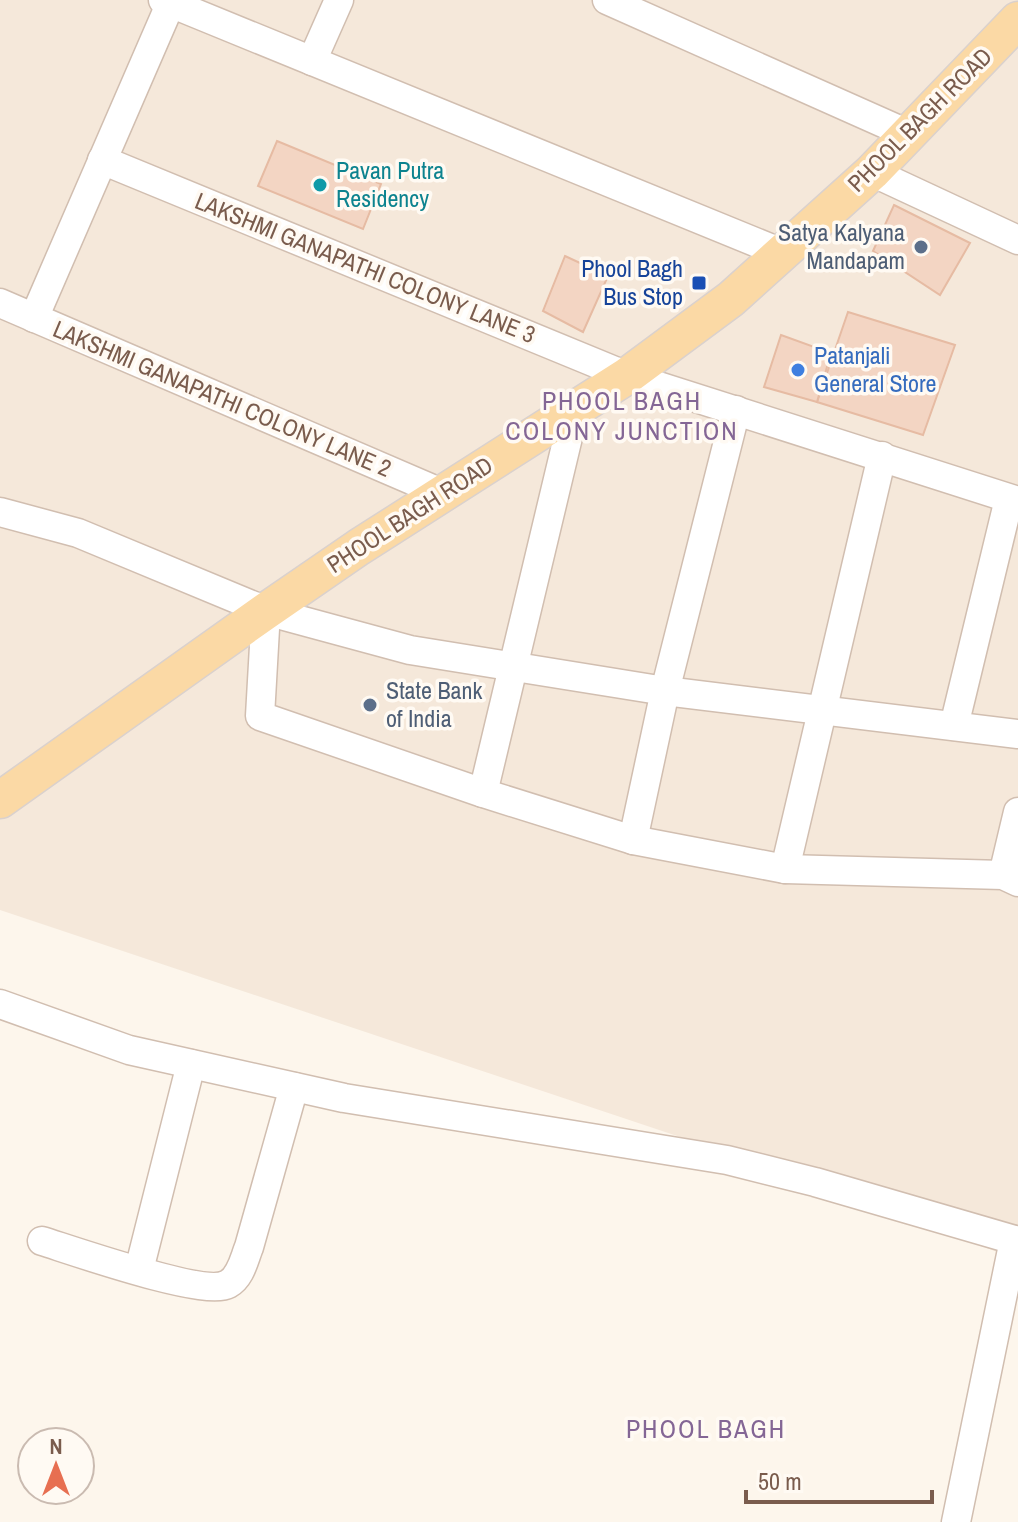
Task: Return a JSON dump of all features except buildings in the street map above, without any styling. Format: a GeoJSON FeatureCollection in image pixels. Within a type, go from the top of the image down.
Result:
{"type":"FeatureCollection","features":[{"type":"Feature","properties":{"kind":"main road","name":"PHOOL BAGH ROAD"},"geometry":{"type":"LineString","coordinates":[[0,800],[266,611],[627,376],[731,299],[872,172],[1018,20]]}},
{"type":"Feature","properties":{"kind":"street"},"geometry":{"type":"LineString","coordinates":[[312,61],[339,0]]}},
{"type":"Feature","properties":{"kind":"street"},"geometry":{"type":"LineString","coordinates":[[607,0],[908,134]]}},
{"type":"Feature","properties":{"kind":"street"},"geometry":{"type":"LineString","coordinates":[[34,318],[168,1],[782,253]]}},
{"type":"Feature","properties":{"kind":"street","name":"LAKSHMI GANAPATHI COLONY LANE 3"},"geometry":{"type":"LineString","coordinates":[[102,160],[627,376],[1014,500]]}},
{"type":"Feature","properties":{"kind":"street"},"geometry":{"type":"LineString","coordinates":[[872,172],[1018,240]]}},
{"type":"Feature","properties":{"kind":"street","name":"LAKSHMI GANAPATHI COLONY LANE 2"},"geometry":{"type":"LineString","coordinates":[[0,303],[444,494]]}},
{"type":"Feature","properties":{"kind":"street"},"geometry":{"type":"LineString","coordinates":[[483,793],[575,408]]}},
{"type":"Feature","properties":{"kind":"street"},"geometry":{"type":"LineString","coordinates":[[633,840],[665,691],[736,410]]}},
{"type":"Feature","properties":{"kind":"street"},"geometry":{"type":"LineString","coordinates":[[785,869],[882,456]]}},
{"type":"Feature","properties":{"kind":"street"},"geometry":{"type":"LineString","coordinates":[[954,726],[1014,500]]}},
{"type":"Feature","properties":{"kind":"street"},"geometry":{"type":"LineString","coordinates":[[0,512],[78,533],[266,611],[410,650],[665,691],[1018,734]]}},
{"type":"Feature","properties":{"kind":"street"},"geometry":{"type":"LineString","coordinates":[[266,611],[260,716],[483,793],[633,840],[785,869],[1010,878],[1018,812]]}},
{"type":"Feature","properties":{"kind":"street"},"geometry":{"type":"LineString","coordinates":[[0,1004],[129,1050],[344,1098],[727,1160],[1016,1240],[956,1522]]}},
{"type":"Feature","properties":{"kind":"street"},"geometry":{"type":"LineString","coordinates":[[139,1270],[191,1064]]}},
{"type":"Feature","properties":{"kind":"street"},"geometry":{"type":"LineString","coordinates":[[42,1241],[214,1289],[230,1284],[239,1272],[294,1087]]}},
{"type":"Feature","properties":{"kind":"shaded area"},"geometry":{"type":"Polygon","coordinates":[[[0,0],[1018,0],[1018,1260],[815,1182],[0,910],[0,0]]]}},
{"type":"Feature","properties":{"kind":"place","name":"Pavan Putra Residency"},"geometry":{"type":"Point","coordinates":[320,185]}},
{"type":"Feature","properties":{"kind":"place","name":"Satya Kalyana Mandapam"},"geometry":{"type":"Point","coordinates":[921,247]}},
{"type":"Feature","properties":{"kind":"place","name":"Phool Bagh Bus Stop"},"geometry":{"type":"Point","coordinates":[699,283]}},
{"type":"Feature","properties":{"kind":"place","name":"Patanjali General Store"},"geometry":{"type":"Point","coordinates":[798,370]}},
{"type":"Feature","properties":{"kind":"place","name":"State Bank of India"},"geometry":{"type":"Point","coordinates":[370,705]}},
{"type":"Feature","properties":{"kind":"district","name":"PHOOL BAGH COLONY JUNCTION"},"geometry":{"type":"Point","coordinates":[622,416]}},
{"type":"Feature","properties":{"kind":"district","name":"PHOOL BAGH"},"geometry":{"type":"Point","coordinates":[706,1429]}}]}
